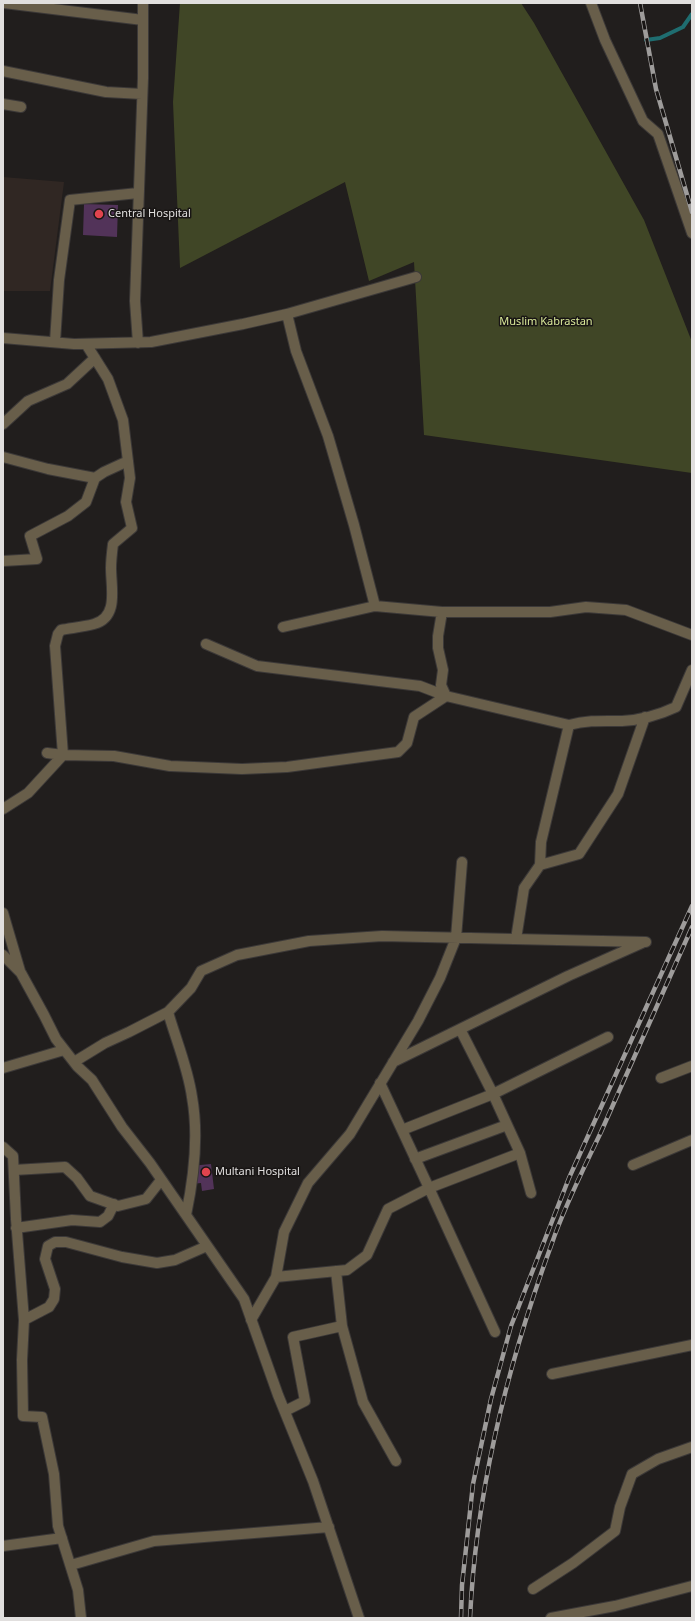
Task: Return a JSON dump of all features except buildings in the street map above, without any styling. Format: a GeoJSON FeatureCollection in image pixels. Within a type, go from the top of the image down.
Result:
{"type":"FeatureCollection","features":[{"type":"Feature","properties":{"kind":"street"},"geometry":{"type":"LineString","coordinates":[[4,3],[45,5],[143,20]]}},
{"type":"Feature","properties":{"kind":"street"},"geometry":{"type":"LineString","coordinates":[[138,343],[135,301],[142,94],[143,3]]}},
{"type":"Feature","properties":{"kind":"street"},"geometry":{"type":"LineString","coordinates":[[591,3],[605,40],[643,121],[658,134],[692,234]]}},
{"type":"Feature","properties":{"kind":"street"},"geometry":{"type":"LineString","coordinates":[[3,71],[106,92],[142,94]]}},
{"type":"Feature","properties":{"kind":"street"},"geometry":{"type":"LineString","coordinates":[[3,104],[21,107]]}},
{"type":"Feature","properties":{"kind":"street"},"geometry":{"type":"LineString","coordinates":[[55,342],[60,280],[70,200],[138,193]]}},
{"type":"Feature","properties":{"kind":"street"},"geometry":{"type":"LineString","coordinates":[[3,338],[86,344],[152,342],[288,314],[416,277]]}},
{"type":"Feature","properties":{"kind":"street"},"geometry":{"type":"LineString","coordinates":[[288,314],[296,351],[328,436],[354,525],[375,606]]}},
{"type":"Feature","properties":{"kind":"street"},"geometry":{"type":"LineString","coordinates":[[3,809],[28,793],[63,755],[55,646],[58,634],[60,630],[94,624],[105,618],[110,612],[113,596],[111,568],[113,544],[132,528],[126,502],[130,478],[123,420],[108,380],[86,344]]}},
{"type":"Feature","properties":{"kind":"street"},"geometry":{"type":"LineString","coordinates":[[3,424],[28,401],[67,384],[95,358]]}},
{"type":"Feature","properties":{"kind":"street"},"geometry":{"type":"LineString","coordinates":[[3,458],[95,478]]}},
{"type":"Feature","properties":{"kind":"street"},"geometry":{"type":"LineString","coordinates":[[3,560],[37,560],[30,536],[68,516],[86,502],[95,478],[104,472],[128,461]]}},
{"type":"Feature","properties":{"kind":"street"},"geometry":{"type":"LineString","coordinates":[[283,627],[375,606],[442,612],[550,612],[586,606],[626,610],[692,635]]}},
{"type":"Feature","properties":{"kind":"street"},"geometry":{"type":"LineString","coordinates":[[442,612],[438,636],[438,648],[443,670],[441,685],[446,696]]}},
{"type":"Feature","properties":{"kind":"street"},"geometry":{"type":"LineString","coordinates":[[206,644],[257,666],[420,686],[446,696],[569,726],[582,722],[623,721],[662,714],[676,707],[692,670]]}},
{"type":"Feature","properties":{"kind":"street"},"geometry":{"type":"LineString","coordinates":[[47,753],[63,755],[114,756],[170,766],[242,769],[287,767],[366,757],[398,752],[407,743],[414,717],[446,696]]}},
{"type":"Feature","properties":{"kind":"street"},"geometry":{"type":"LineString","coordinates":[[540,865],[579,854],[618,794],[645,717]]}},
{"type":"Feature","properties":{"kind":"street"},"geometry":{"type":"LineString","coordinates":[[516,939],[524,888],[540,865],[541,842],[569,726]]}},
{"type":"Feature","properties":{"kind":"street"},"geometry":{"type":"LineString","coordinates":[[251,1320],[276,1277],[284,1232],[308,1183],[350,1134],[418,1021],[440,978],[456,938],[462,862]]}},
{"type":"Feature","properties":{"kind":"street"},"geometry":{"type":"LineString","coordinates":[[3,913],[21,973],[56,1039],[74,1062],[92,1080],[122,1127],[186,1215],[244,1299],[278,1395],[313,1481],[359,1618]]}},
{"type":"Feature","properties":{"kind":"street"},"geometry":{"type":"LineString","coordinates":[[74,1062],[105,1043],[168,1012],[191,988],[202,971],[237,955],[309,941],[382,936],[646,942],[568,976],[392,1062]]}},
{"type":"Feature","properties":{"kind":"street"},"geometry":{"type":"LineString","coordinates":[[3,955],[21,973]]}},
{"type":"Feature","properties":{"kind":"street"},"geometry":{"type":"LineString","coordinates":[[168,1012],[192,1096],[195,1122],[193,1179],[186,1215]]}},
{"type":"Feature","properties":{"kind":"street"},"geometry":{"type":"LineString","coordinates":[[460,1029],[493,1094],[520,1153],[531,1193]]}},
{"type":"Feature","properties":{"kind":"street"},"geometry":{"type":"LineString","coordinates":[[402,1130],[493,1094],[608,1037]]}},
{"type":"Feature","properties":{"kind":"street"},"geometry":{"type":"LineString","coordinates":[[3,1068],[64,1050]]}},
{"type":"Feature","properties":{"kind":"street"},"geometry":{"type":"LineString","coordinates":[[660,1078],[692,1066]]}},
{"type":"Feature","properties":{"kind":"street"},"geometry":{"type":"LineString","coordinates":[[380,1083],[495,1332]]}},
{"type":"Feature","properties":{"kind":"street"},"geometry":{"type":"LineString","coordinates":[[415,1159],[507,1125]]}},
{"type":"Feature","properties":{"kind":"street"},"geometry":{"type":"LineString","coordinates":[[633,1165],[692,1140]]}},
{"type":"Feature","properties":{"kind":"street"},"geometry":{"type":"LineString","coordinates":[[3,1147],[13,1156],[16,1228],[24,1320],[22,1360],[23,1416],[42,1417],[54,1474],[58,1526],[78,1590],[81,1618]]}},
{"type":"Feature","properties":{"kind":"street"},"geometry":{"type":"LineString","coordinates":[[276,1277],[347,1270],[367,1254],[388,1209],[429,1188],[520,1153]]}},
{"type":"Feature","properties":{"kind":"street"},"geometry":{"type":"LineString","coordinates":[[14,1170],[65,1167],[77,1178],[90,1196],[118,1206],[146,1199],[161,1180]]}},
{"type":"Feature","properties":{"kind":"street"},"geometry":{"type":"LineString","coordinates":[[16,1228],[72,1220],[100,1222],[108,1216],[114,1204]]}},
{"type":"Feature","properties":{"kind":"street"},"geometry":{"type":"LineString","coordinates":[[24,1320],[49,1307],[54,1299],[55,1289],[45,1259],[48,1246],[55,1242],[66,1242],[157,1263],[175,1260],[207,1246]]}},
{"type":"Feature","properties":{"kind":"street"},"geometry":{"type":"LineString","coordinates":[[336,1271],[342,1326],[363,1402],[396,1461]]}},
{"type":"Feature","properties":{"kind":"street"},"geometry":{"type":"LineString","coordinates":[[285,1411],[305,1401],[293,1337],[342,1326]]}},
{"type":"Feature","properties":{"kind":"street"},"geometry":{"type":"LineString","coordinates":[[552,1374],[692,1345]]}},
{"type":"Feature","properties":{"kind":"street"},"geometry":{"type":"LineString","coordinates":[[533,1589],[573,1563],[615,1531],[620,1507],[632,1474],[658,1459],[692,1447]]}},
{"type":"Feature","properties":{"kind":"street"},"geometry":{"type":"LineString","coordinates":[[71,1565],[154,1541],[328,1527]]}},
{"type":"Feature","properties":{"kind":"street"},"geometry":{"type":"LineString","coordinates":[[3,1546],[62,1538]]}},
{"type":"Feature","properties":{"kind":"street"},"geometry":{"type":"LineString","coordinates":[[551,1618],[615,1606],[692,1586]]}},
{"type":"Feature","properties":{"kind":"shaded area"},"geometry":{"type":"Polygon","coordinates":[[[3,177],[64,182],[50,291],[3,291],[3,177]]]}},
{"type":"Feature","properties":{"kind":"green space","name":"Muslim Kabrastan"},"geometry":{"type":"Polygon","coordinates":[[[180,3],[521,3],[534,23],[644,220],[692,342],[692,473],[424,435],[414,262],[369,281],[345,182],[180,268],[173,102],[180,3]]]}},
{"type":"Feature","properties":{"kind":"waterway"},"geometry":{"type":"LineString","coordinates":[[646,40],[660,38],[683,27],[692,14]]}},
{"type":"Feature","properties":{"kind":"railway"},"geometry":{"type":"LineString","coordinates":[[640,3],[656,89],[692,212]]}},
{"type":"Feature","properties":{"kind":"railway"},"geometry":{"type":"LineString","coordinates":[[461,1618],[462,1585],[473,1484],[491,1399],[511,1326],[569,1178],[692,906]]}},
{"type":"Feature","properties":{"kind":"railway"},"geometry":{"type":"LineString","coordinates":[[470,1618],[473,1570],[487,1475],[508,1381],[521,1334],[557,1229],[692,927]]}},
{"type":"Feature","properties":{"kind":"place","name":"Central Hospital"},"geometry":{"type":"Point","coordinates":[99,214]}},
{"type":"Feature","properties":{"kind":"place","name":"Multani Hospital"},"geometry":{"type":"Point","coordinates":[206,1172]}}]}
